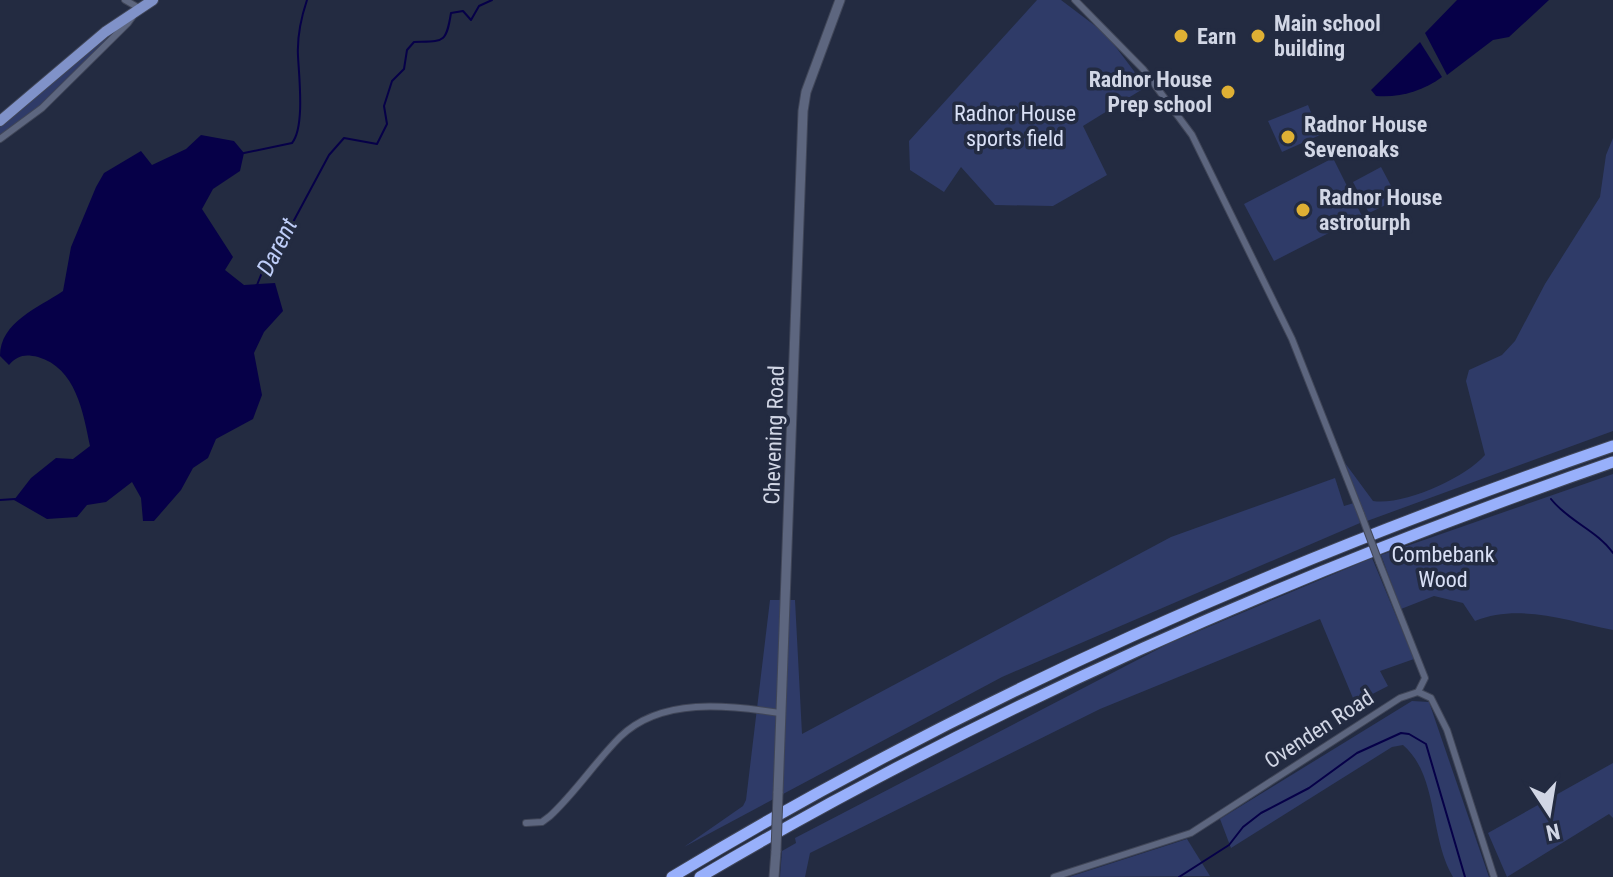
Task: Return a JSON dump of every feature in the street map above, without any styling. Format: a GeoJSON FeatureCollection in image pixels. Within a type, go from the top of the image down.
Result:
{"type":"FeatureCollection","features":[{"type":"Feature","properties":{"kind":"highway"},"geometry":{"type":"LineString","coordinates":[[672,877],[859,770],[1092,652],[1334,547],[1613,446]]}},
{"type":"Feature","properties":{"kind":"highway"},"geometry":{"type":"LineString","coordinates":[[700,877],[954,739],[1172,634],[1385,545],[1613,462]]}},
{"type":"Feature","properties":{"kind":"highway"},"geometry":{"type":"LineString","coordinates":[[715,877],[761,845]]}},
{"type":"Feature","properties":{"kind":"main road"},"geometry":{"type":"LineString","coordinates":[[0,121],[139,8],[153,0]]}},
{"type":"Feature","properties":{"kind":"main road","name":"Chevening Road"},"geometry":{"type":"LineString","coordinates":[[774,877],[803,111],[806,92],[840,0]]}},
{"type":"Feature","properties":{"kind":"street"},"geometry":{"type":"LineString","coordinates":[[0,139],[63,90],[139,8],[125,0]]}},
{"type":"Feature","properties":{"kind":"street"},"geometry":{"type":"LineString","coordinates":[[1075,0],[1143,69],[1185,125],[1292,339],[1431,698],[1447,730],[1494,877]]}},
{"type":"Feature","properties":{"kind":"street"},"geometry":{"type":"LineString","coordinates":[[1425,678],[1418,692],[1431,698]]}},
{"type":"Feature","properties":{"kind":"street","name":"Ovenden Road"},"geometry":{"type":"LineString","coordinates":[[1054,877],[1191,833],[1400,698],[1418,692]]}},
{"type":"Feature","properties":{"kind":"street"},"geometry":{"type":"LineString","coordinates":[[526,823],[542,822],[550,816],[622,735],[659,713],[715,707],[780,713]]}},
{"type":"Feature","properties":{"kind":"green space","name":"Radnor House sports field"},"geometry":{"type":"Polygon","coordinates":[[[1037,0],[1061,0],[1106,34],[1146,87],[1083,126],[1107,175],[1053,206],[995,205],[961,167],[944,192],[910,170],[909,141],[1037,0]]]}},
{"type":"Feature","properties":{"kind":"green space"},"geometry":{"type":"Polygon","coordinates":[[[106,38],[108,40],[46,101],[0,135],[0,127],[106,38]]]}},
{"type":"Feature","properties":{"kind":"green space"},"geometry":{"type":"Polygon","coordinates":[[[1308,105],[1320,135],[1282,152],[1268,121],[1308,105]]]}},
{"type":"Feature","properties":{"kind":"green space"},"geometry":{"type":"Polygon","coordinates":[[[1613,138],[1613,431],[1367,521],[1345,463],[1373,501],[1386,501],[1416,495],[1449,481],[1485,455],[1466,381],[1469,370],[1502,355],[1515,341],[1545,284],[1600,197],[1606,155],[1613,138]]]}},
{"type":"Feature","properties":{"kind":"green space","name":"Radnor House astroturph"},"geometry":{"type":"Polygon","coordinates":[[[1333,158],[1362,216],[1274,261],[1244,204],[1333,158]]]}},
{"type":"Feature","properties":{"kind":"green space"},"geometry":{"type":"Polygon","coordinates":[[[1381,167],[1398,199],[1369,213],[1353,182],[1381,167]]]}},
{"type":"Feature","properties":{"kind":"green space","name":"Combebank Wood"},"geometry":{"type":"Polygon","coordinates":[[[1613,474],[1613,630],[1544,615],[1509,614],[1475,621],[1463,603],[1434,596],[1401,609],[1381,555],[1613,474]]]}},
{"type":"Feature","properties":{"kind":"green space"},"geometry":{"type":"Polygon","coordinates":[[[1335,478],[1344,506],[1354,503],[1360,523],[1002,677],[684,847],[743,806],[746,800],[770,600],[795,600],[802,734],[1171,537],[1335,478]]]}},
{"type":"Feature","properties":{"kind":"green space"},"geometry":{"type":"Polygon","coordinates":[[[1372,558],[1414,659],[1380,671],[1388,686],[1355,703],[1320,619],[1100,709],[810,853],[805,877],[780,877],[782,851],[796,843],[795,838],[1168,644],[1372,558]]]}},
{"type":"Feature","properties":{"kind":"green space"},"geometry":{"type":"Polygon","coordinates":[[[1412,701],[1429,702],[1489,877],[1453,877],[1440,844],[1423,773],[1403,745],[1392,747],[1231,848],[1220,819],[1412,701]]]}},
{"type":"Feature","properties":{"kind":"green space"},"geometry":{"type":"Polygon","coordinates":[[[1613,763],[1613,818],[1609,814],[1507,877],[1488,833],[1613,763]]]}},
{"type":"Feature","properties":{"kind":"green space"},"geometry":{"type":"Polygon","coordinates":[[[1187,839],[1210,876],[1069,877],[1187,839]]]}},
{"type":"Feature","properties":{"kind":"shaded area"},"geometry":{"type":"Polygon","coordinates":[[[1457,0],[1549,0],[1509,37],[1493,40],[1447,75],[1425,33],[1457,0]]]}},
{"type":"Feature","properties":{"kind":"shaded area"},"geometry":{"type":"Polygon","coordinates":[[[1420,42],[1442,77],[1411,92],[1376,96],[1371,90],[1420,42]]]}},
{"type":"Feature","properties":{"kind":"shaded area"},"geometry":{"type":"Polygon","coordinates":[[[201,135],[234,141],[244,153],[240,171],[213,189],[202,209],[233,257],[225,270],[244,285],[275,283],[283,311],[264,332],[254,353],[262,395],[253,419],[216,439],[208,458],[193,468],[181,490],[154,521],[143,521],[141,498],[132,482],[106,502],[87,505],[77,517],[47,519],[14,500],[31,478],[56,458],[73,459],[90,446],[76,393],[69,381],[51,363],[38,357],[22,356],[9,365],[0,356],[6,334],[22,317],[63,291],[71,247],[104,173],[141,151],[152,165],[186,149],[201,135]]]}},
{"type":"Feature","properties":{"kind":"waterway"},"geometry":{"type":"LineString","coordinates":[[244,153],[292,143],[296,136],[300,101],[298,42],[307,0]]}},
{"type":"Feature","properties":{"kind":"waterway","name":"Darent"},"geometry":{"type":"LineString","coordinates":[[257,285],[269,255],[292,224],[329,155],[344,138],[377,144],[387,124],[384,106],[392,81],[404,69],[407,50],[414,42],[442,39],[451,13],[463,11],[471,20],[479,6],[492,0]]}},
{"type":"Feature","properties":{"kind":"waterway","name":"Darent"},"geometry":{"type":"LineString","coordinates":[[0,500],[15,499]]}},
{"type":"Feature","properties":{"kind":"waterway"},"geometry":{"type":"LineString","coordinates":[[1551,499],[1613,553]]}},
{"type":"Feature","properties":{"kind":"waterway"},"geometry":{"type":"LineString","coordinates":[[1179,877],[1229,845],[1243,827],[1261,813],[1309,788],[1357,753],[1401,733],[1426,744],[1465,877]]}},
{"type":"Feature","properties":{"kind":"place","name":"Earn"},"geometry":{"type":"Point","coordinates":[1181,36]}},
{"type":"Feature","properties":{"kind":"place","name":"Main school building"},"geometry":{"type":"Point","coordinates":[1258,36]}},
{"type":"Feature","properties":{"kind":"place","name":"Radnor House Prep school"},"geometry":{"type":"Point","coordinates":[1228,92]}},
{"type":"Feature","properties":{"kind":"place","name":"Radnor House Sevenoaks"},"geometry":{"type":"Point","coordinates":[1288,137]}},
{"type":"Feature","properties":{"kind":"place","name":"Radnor House astroturph"},"geometry":{"type":"Point","coordinates":[1303,210]}}]}
